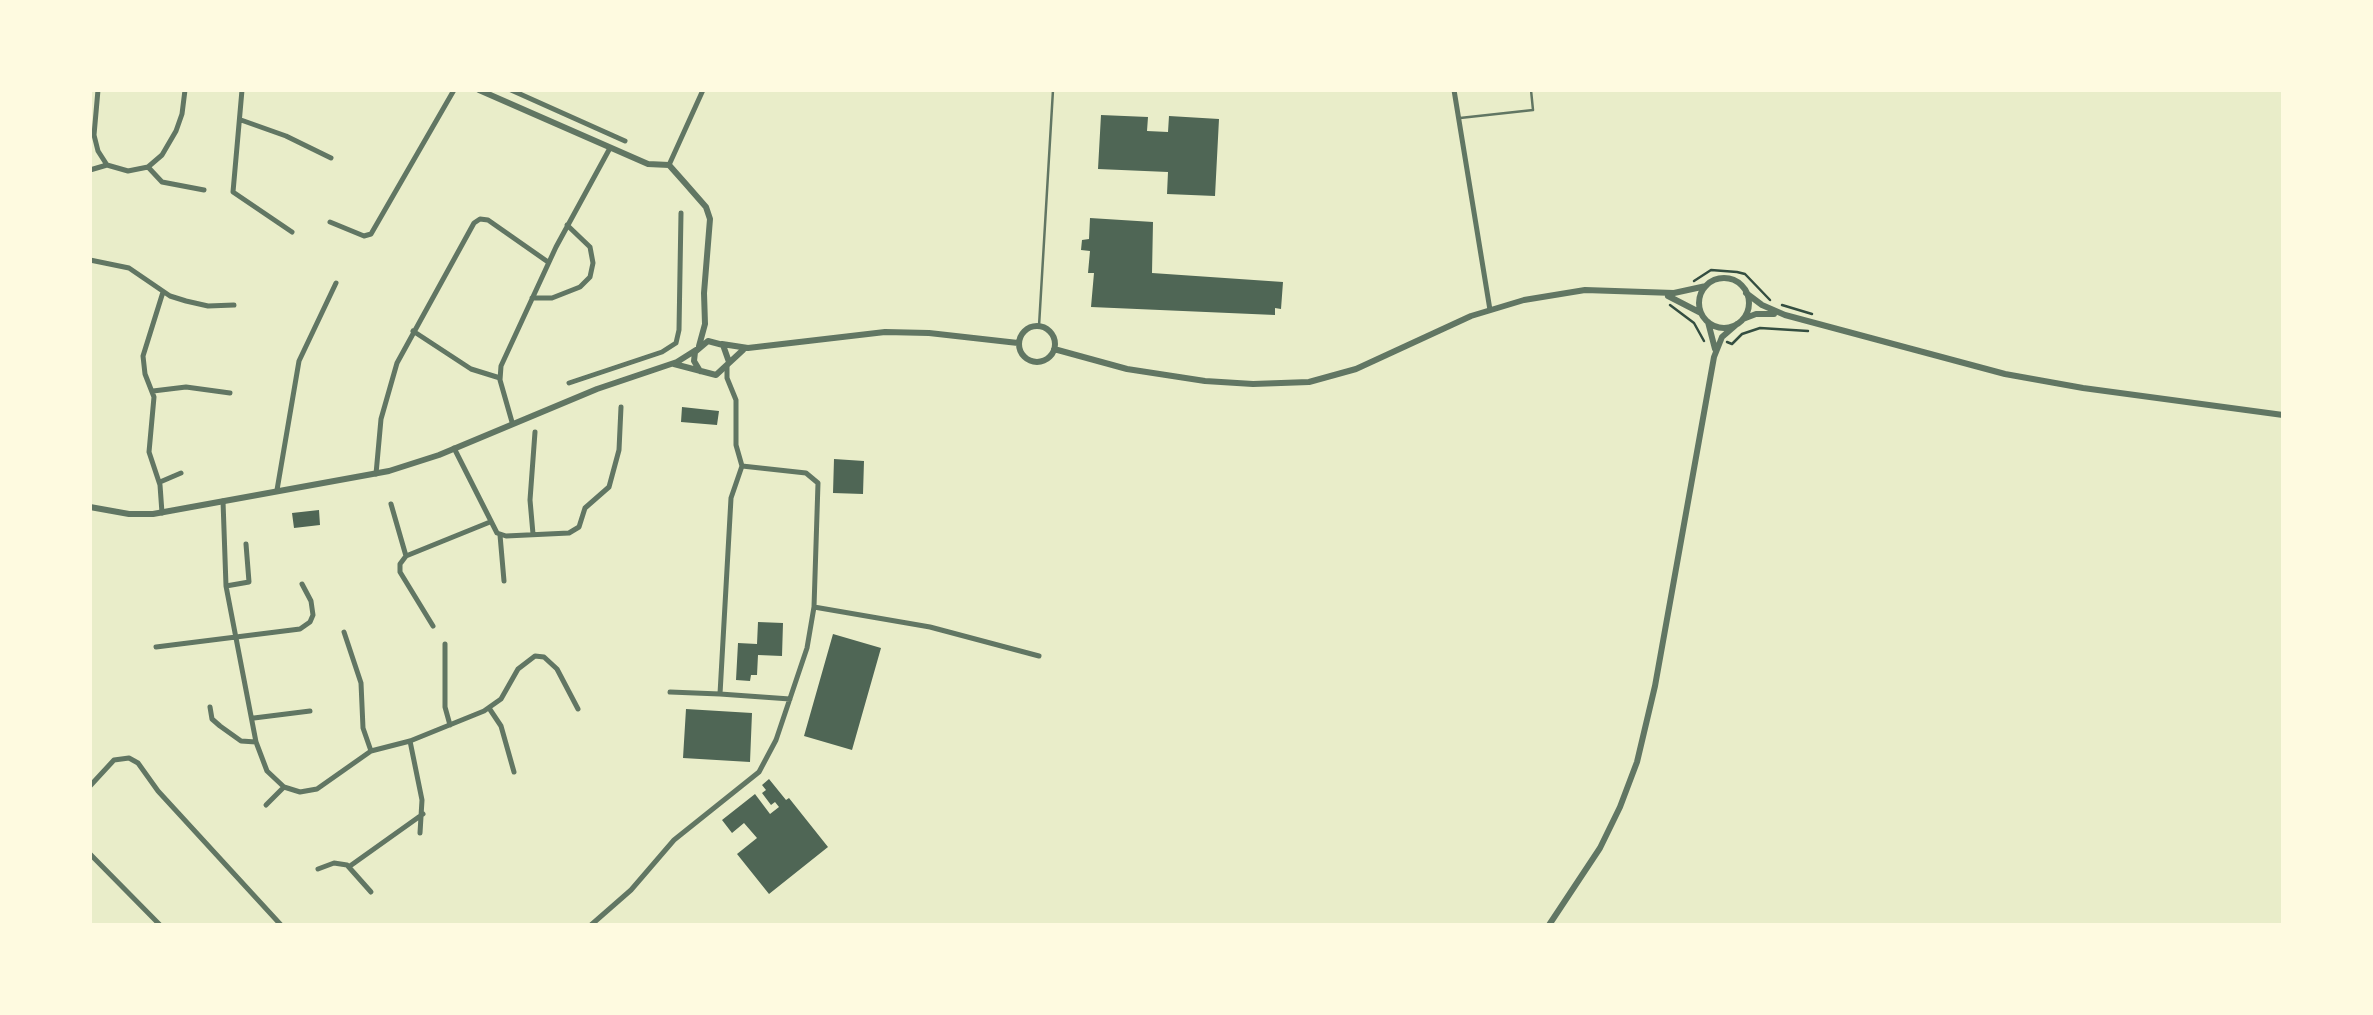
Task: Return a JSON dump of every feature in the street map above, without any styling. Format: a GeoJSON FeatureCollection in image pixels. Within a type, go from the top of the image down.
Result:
{"type":"FeatureCollection","features":[{"type":"Feature","properties":{"kind":"street"},"geometry":{"type":"LineString","coordinates":[[98,90],[94,135],[107,165]]}},
{"type":"Feature","properties":{"kind":"street"},"geometry":{"type":"LineString","coordinates":[[90,170],[107,165],[128,171],[148,167],[162,156],[182,114],[185,90]]}},
{"type":"Feature","properties":{"kind":"street"},"geometry":{"type":"LineString","coordinates":[[242,90],[233,192],[292,232]]}},
{"type":"Feature","properties":{"kind":"street"},"geometry":{"type":"LineString","coordinates":[[330,222],[368,237],[454,90]]}},
{"type":"Feature","properties":{"kind":"street"},"geometry":{"type":"LineString","coordinates":[[511,90],[624,140]]}},
{"type":"Feature","properties":{"kind":"street"},"geometry":{"type":"LineString","coordinates":[[669,165],[704,90]]}},
{"type":"Feature","properties":{"kind":"street"},"geometry":{"type":"LineString","coordinates":[[1454,90],[1490,310]]}},
{"type":"Feature","properties":{"kind":"street"},"geometry":{"type":"LineString","coordinates":[[485,91],[652,166],[669,165]]}},
{"type":"Feature","properties":{"kind":"street"},"geometry":{"type":"LineString","coordinates":[[558,125],[563,114]]}},
{"type":"Feature","properties":{"kind":"street"},"geometry":{"type":"LineString","coordinates":[[241,120],[331,158]]}},
{"type":"Feature","properties":{"kind":"street"},"geometry":{"type":"LineString","coordinates":[[512,422],[500,378],[503,362],[548,262],[610,148]]}},
{"type":"Feature","properties":{"kind":"street"},"geometry":{"type":"LineString","coordinates":[[669,165],[709,213],[705,324],[694,361],[700,372]]}},
{"type":"Feature","properties":{"kind":"street"},"geometry":{"type":"LineString","coordinates":[[148,167],[162,182],[204,190]]}},
{"type":"Feature","properties":{"kind":"street"},"geometry":{"type":"LineString","coordinates":[[569,382],[666,350],[677,340],[682,270],[680,213]]}},
{"type":"Feature","properties":{"kind":"street"},"geometry":{"type":"LineString","coordinates":[[376,474],[383,408],[396,364],[479,220],[490,222],[548,262]]}},
{"type":"Feature","properties":{"kind":"street"},"geometry":{"type":"LineString","coordinates":[[532,298],[549,299],[580,288],[590,277],[592,251],[567,225]]}},
{"type":"Feature","properties":{"kind":"street"},"geometry":{"type":"LineString","coordinates":[[90,260],[136,270],[164,292],[198,304],[234,305]]}},
{"type":"Feature","properties":{"kind":"street"},"geometry":{"type":"LineString","coordinates":[[1054,350],[1186,378],[1231,383],[1301,383],[1356,369],[1490,310],[1585,290],[1684,292],[1728,279],[1762,305],[1786,315],[2037,380],[2283,415]]}},
{"type":"Feature","properties":{"kind":"street"},"geometry":{"type":"LineString","coordinates":[[277,490],[298,361],[336,283]]}},
{"type":"Feature","properties":{"kind":"street"},"geometry":{"type":"LineString","coordinates":[[1548,925],[1600,848],[1636,762],[1654,686],[1713,362],[1714,344],[1699,301],[1706,286]]}},
{"type":"Feature","properties":{"kind":"street"},"geometry":{"type":"LineString","coordinates":[[162,513],[160,482],[149,452],[153,391],[144,370],[143,351],[164,292]]}},
{"type":"Feature","properties":{"kind":"street"},"geometry":{"type":"LineString","coordinates":[[1654,293],[1679,300],[1719,327],[1763,313],[1786,315]]}},
{"type":"Feature","properties":{"kind":"street"},"geometry":{"type":"LineString","coordinates":[[1713,362],[1722,337],[1748,308],[1746,293]]}},
{"type":"Feature","properties":{"kind":"street"},"geometry":{"type":"LineString","coordinates":[[705,324],[728,352],[736,404],[736,445],[742,466],[731,498],[720,694]]}},
{"type":"Feature","properties":{"kind":"street"},"geometry":{"type":"LineString","coordinates":[[1039,326],[1053,336],[1054,350],[1044,360],[1032,362],[1022,355],[1018,343],[1022,332],[1039,326]]}},
{"type":"Feature","properties":{"kind":"street"},"geometry":{"type":"LineString","coordinates":[[413,331],[470,369],[500,378]]}},
{"type":"Feature","properties":{"kind":"street"},"geometry":{"type":"LineString","coordinates":[[90,507],[136,515],[162,513],[376,474],[673,364],[708,342],[748,348],[886,332],[1018,343]]}},
{"type":"Feature","properties":{"kind":"street"},"geometry":{"type":"LineString","coordinates":[[710,376],[721,374],[748,348]]}},
{"type":"Feature","properties":{"kind":"street"},"geometry":{"type":"LineString","coordinates":[[673,364],[721,380],[732,391]]}},
{"type":"Feature","properties":{"kind":"street"},"geometry":{"type":"LineString","coordinates":[[593,375],[598,389]]}},
{"type":"Feature","properties":{"kind":"street"},"geometry":{"type":"LineString","coordinates":[[153,391],[180,387],[230,393]]}},
{"type":"Feature","properties":{"kind":"street"},"geometry":{"type":"LineString","coordinates":[[500,535],[574,532],[580,526],[585,508],[606,490],[619,450],[621,407]]}},
{"type":"Feature","properties":{"kind":"street"},"geometry":{"type":"LineString","coordinates":[[533,534],[530,497],[536,432]]}},
{"type":"Feature","properties":{"kind":"street"},"geometry":{"type":"LineString","coordinates":[[454,448],[500,535],[504,581]]}},
{"type":"Feature","properties":{"kind":"street"},"geometry":{"type":"LineString","coordinates":[[591,925],[631,890],[674,840],[759,772],[772,750],[791,699],[807,648],[814,607],[819,494],[816,480],[801,472],[742,466]]}},
{"type":"Feature","properties":{"kind":"street"},"geometry":{"type":"LineString","coordinates":[[160,482],[181,472]]}},
{"type":"Feature","properties":{"kind":"street"},"geometry":{"type":"LineString","coordinates":[[223,500],[226,586],[256,742],[266,771],[284,787],[300,792],[317,789],[371,751],[410,741],[489,708],[504,695],[518,669],[534,656],[548,659],[559,672],[578,709]]}},
{"type":"Feature","properties":{"kind":"street"},"geometry":{"type":"LineString","coordinates":[[391,504],[406,556]]}},
{"type":"Feature","properties":{"kind":"street"},"geometry":{"type":"LineString","coordinates":[[432,626],[400,572],[400,564],[406,556],[490,522]]}},
{"type":"Feature","properties":{"kind":"street"},"geometry":{"type":"LineString","coordinates":[[226,586],[249,582],[246,544]]}},
{"type":"Feature","properties":{"kind":"street"},"geometry":{"type":"LineString","coordinates":[[156,647],[293,632],[312,619],[312,606],[302,584]]}},
{"type":"Feature","properties":{"kind":"street"},"geometry":{"type":"LineString","coordinates":[[814,607],[930,627],[1039,656]]}},
{"type":"Feature","properties":{"kind":"street"},"geometry":{"type":"LineString","coordinates":[[344,632],[359,678],[363,728],[371,751]]}},
{"type":"Feature","properties":{"kind":"street"},"geometry":{"type":"LineString","coordinates":[[445,644],[445,707],[450,725]]}},
{"type":"Feature","properties":{"kind":"street"},"geometry":{"type":"LineString","coordinates":[[670,692],[791,699]]}},
{"type":"Feature","properties":{"kind":"street"},"geometry":{"type":"LineString","coordinates":[[210,707],[217,724],[241,740],[256,742]]}},
{"type":"Feature","properties":{"kind":"street"},"geometry":{"type":"LineString","coordinates":[[489,708],[501,726],[514,772]]}},
{"type":"Feature","properties":{"kind":"street"},"geometry":{"type":"LineString","coordinates":[[252,718],[310,711]]}},
{"type":"Feature","properties":{"kind":"street"},"geometry":{"type":"LineString","coordinates":[[410,741],[422,795],[420,833]]}},
{"type":"Feature","properties":{"kind":"street"},"geometry":{"type":"LineString","coordinates":[[90,786],[114,760],[125,758],[138,763],[158,791],[281,925]]}},
{"type":"Feature","properties":{"kind":"street"},"geometry":{"type":"LineString","coordinates":[[266,805],[284,787]]}},
{"type":"Feature","properties":{"kind":"street"},"geometry":{"type":"LineString","coordinates":[[350,866],[422,814]]}},
{"type":"Feature","properties":{"kind":"street"},"geometry":{"type":"LineString","coordinates":[[90,854],[160,925]]}},
{"type":"Feature","properties":{"kind":"street"},"geometry":{"type":"LineString","coordinates":[[318,869],[338,863],[350,866],[371,892]]}},
{"type":"Feature","properties":{"kind":"lane"},"geometry":{"type":"LineString","coordinates":[[1039,326],[1053,90]]}},
{"type":"Feature","properties":{"kind":"lane"},"geometry":{"type":"LineString","coordinates":[[1458,118],[1533,110],[1531,90]]}},
{"type":"Feature","properties":{"kind":"building"},"geometry":{"type":"Polygon","coordinates":[[[1101,115],[1148,117],[1147,131],[1168,132],[1169,116],[1219,119],[1215,196],[1167,194],[1168,172],[1098,169],[1101,115]]]}},
{"type":"Feature","properties":{"kind":"building"},"geometry":{"type":"Polygon","coordinates":[[[1090,218],[1153,222],[1152,273],[1283,282],[1281,309],[1275,308],[1275,315],[1091,307],[1094,273],[1088,273],[1090,251],[1081,250],[1082,240],[1089,239],[1090,218]]]}},
{"type":"Feature","properties":{"kind":"building"},"geometry":{"type":"Polygon","coordinates":[[[682,407],[719,411],[717,425],[681,422],[682,407]]]}},
{"type":"Feature","properties":{"kind":"building"},"geometry":{"type":"Polygon","coordinates":[[[834,459],[864,461],[863,494],[833,493],[834,459]]]}},
{"type":"Feature","properties":{"kind":"building"},"geometry":{"type":"Polygon","coordinates":[[[319,510],[320,525],[294,528],[292,513],[319,510]]]}},
{"type":"Feature","properties":{"kind":"building"},"geometry":{"type":"Polygon","coordinates":[[[758,622],[783,623],[782,656],[758,655],[757,675],[751,675],[750,681],[736,680],[738,643],[757,644],[758,622]]]}},
{"type":"Feature","properties":{"kind":"building"},"geometry":{"type":"Polygon","coordinates":[[[833,634],[881,648],[852,750],[804,736],[833,634]]]}},
{"type":"Feature","properties":{"kind":"building"},"geometry":{"type":"Polygon","coordinates":[[[686,709],[752,713],[750,762],[683,758],[686,709]]]}},
{"type":"Feature","properties":{"kind":"building"},"geometry":{"type":"Polygon","coordinates":[[[769,779],[828,847],[769,894],[737,854],[757,838],[744,823],[732,833],[722,820],[755,794],[770,814],[779,807],[775,802],[771,805],[762,793],[766,790],[762,785],[769,779]]]}}]}
